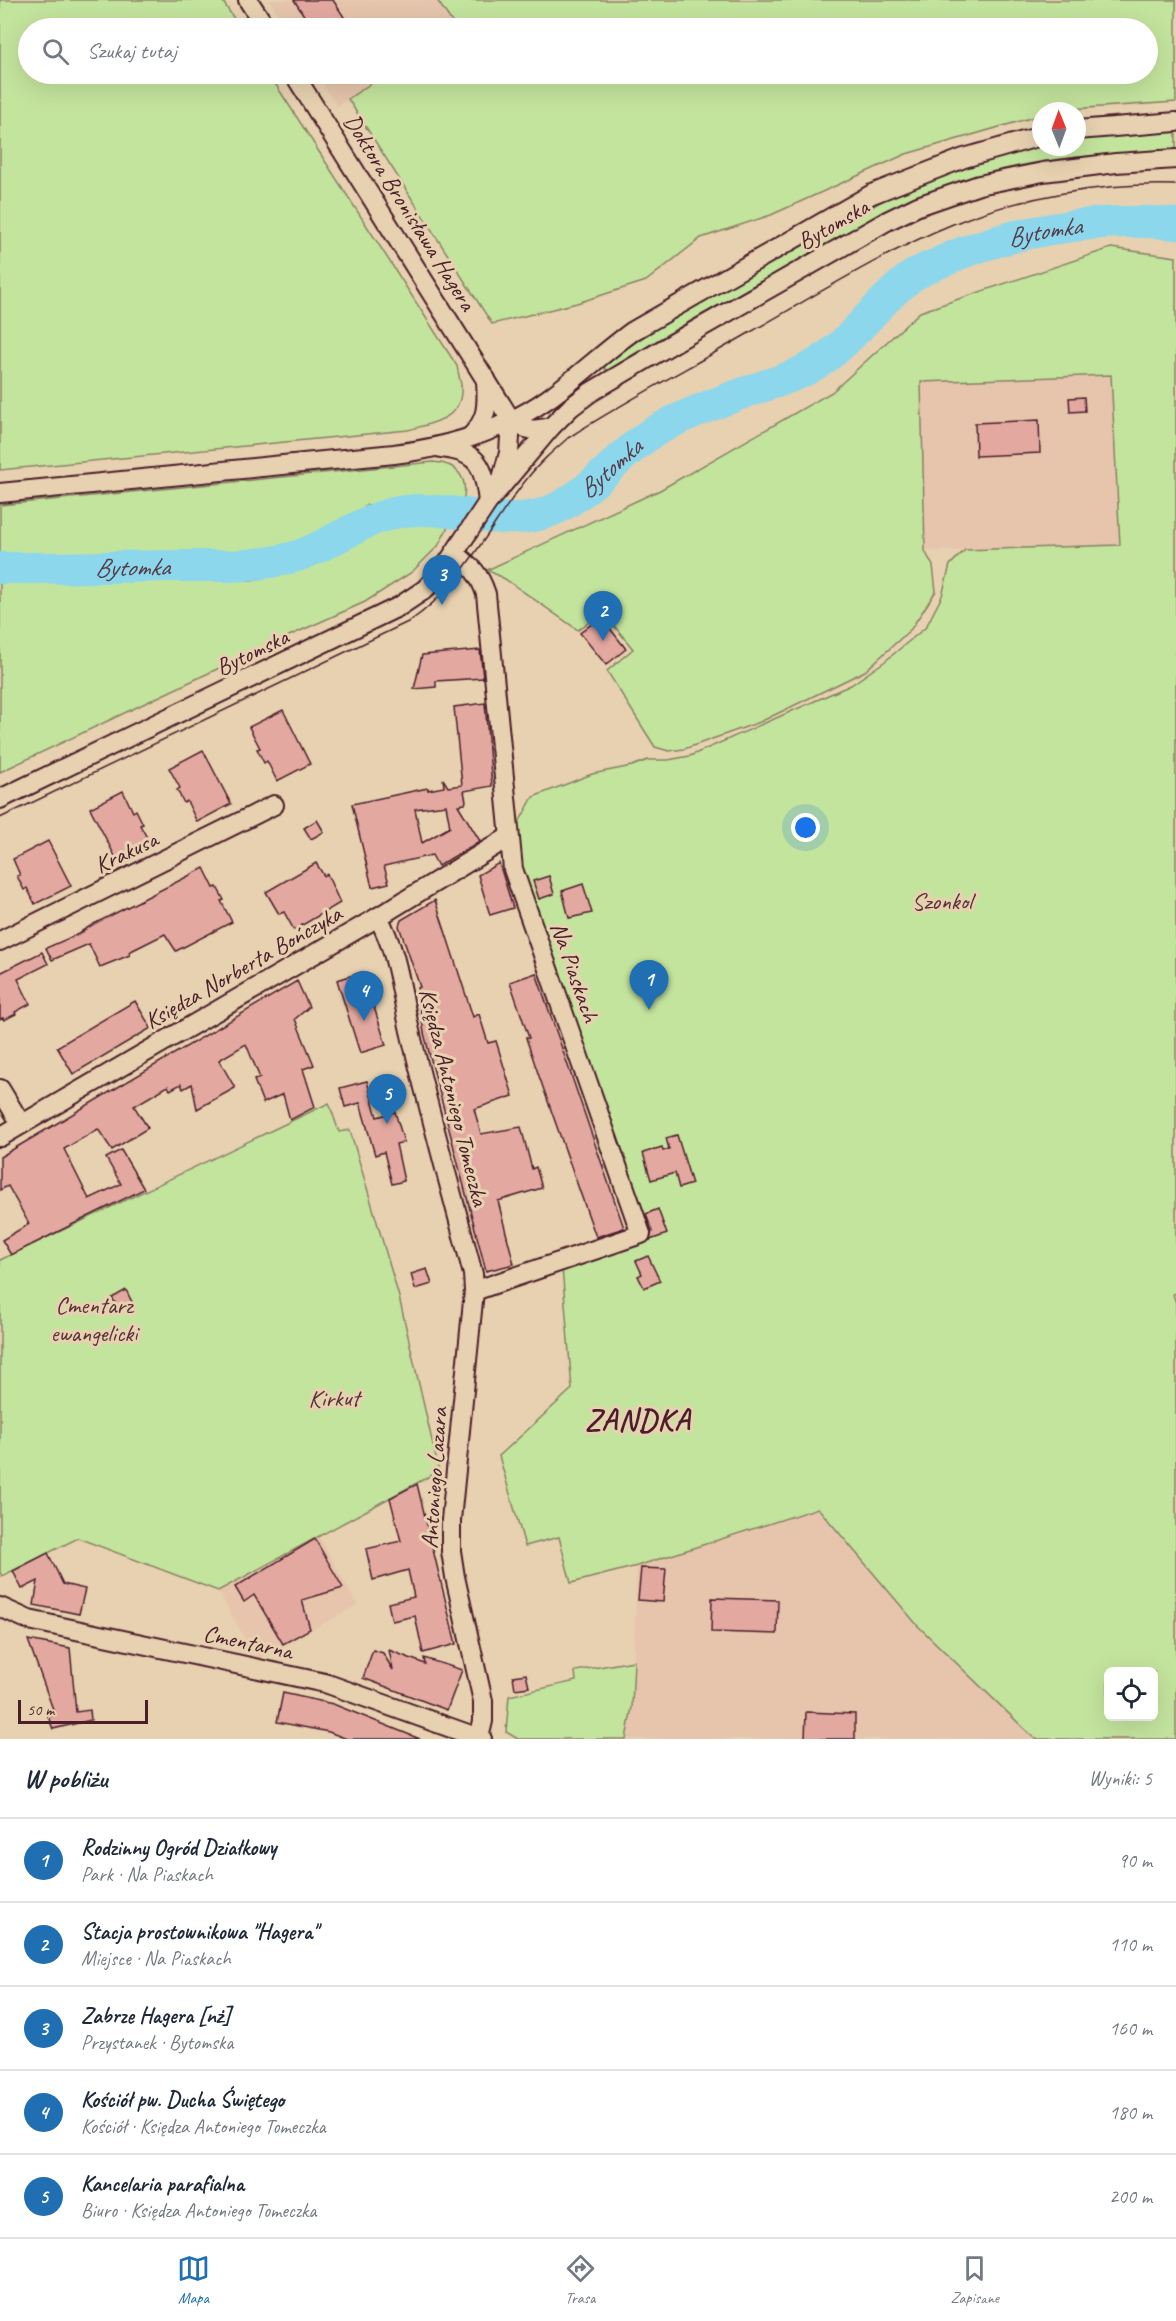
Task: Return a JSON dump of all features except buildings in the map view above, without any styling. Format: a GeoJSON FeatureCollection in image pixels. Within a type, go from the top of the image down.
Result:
{"type":"FeatureCollection","features":[{"type":"Feature","properties":{"kind":"street"},"geometry":{"type":"LineString","coordinates":[[248,0],[260,18]]}},
{"type":"Feature","properties":{"kind":"street","name":"Doktora Bronisława Hagera"},"geometry":{"type":"LineString","coordinates":[[300,84],[511,420]]}},
{"type":"Feature","properties":{"kind":"street"},"geometry":{"type":"LineString","coordinates":[[1086,129],[1176,122]]}},
{"type":"Feature","properties":{"kind":"street","name":"Bytomska"},"geometry":{"type":"LineString","coordinates":[[0,493],[394,454],[436,447],[469,438],[511,420],[549,398],[606,349],[633,331],[844,209],[881,190],[943,165],[1032,138]]}},
{"type":"Feature","properties":{"kind":"street","name":"Bytomska"},"geometry":{"type":"LineString","coordinates":[[0,799],[382,617],[423,590],[441,573],[494,496],[551,427],[571,407],[628,369],[886,221],[918,206],[979,185],[1011,178],[1079,167],[1176,159]]}},
{"type":"Feature","properties":{"kind":"street"},"geometry":{"type":"LineString","coordinates":[[469,438],[484,419],[487,403],[486,377]]}},
{"type":"Feature","properties":{"kind":"street"},"geometry":{"type":"LineString","coordinates":[[511,420],[523,429],[536,431],[551,427]]}},
{"type":"Feature","properties":{"kind":"street","name":"Bytomska"},"geometry":{"type":"LineString","coordinates":[[494,496],[510,453],[511,420]]}},
{"type":"Feature","properties":{"kind":"street","name":"Bytomska"},"geometry":{"type":"LineString","coordinates":[[436,447],[460,450],[472,457],[483,470],[494,496]]}},
{"type":"Feature","properties":{"kind":"street","name":"Na Piaskach"},"geometry":{"type":"LineString","coordinates":[[459,548],[481,579],[486,594],[513,869],[641,1234],[474,1291]]}},
{"type":"Feature","properties":{"kind":"street","name":"Krakusa"},"geometry":{"type":"LineString","coordinates":[[0,941],[274,805]]}},
{"type":"Feature","properties":{"kind":"street","name":"Księdza Norberta Bończyka"},"geometry":{"type":"LineString","coordinates":[[0,1137],[378,917],[509,837]]}},
{"type":"Feature","properties":{"kind":"street","name":"Księdza Antoniego Tomeczka"},"geometry":{"type":"LineString","coordinates":[[378,917],[402,981],[411,1033],[470,1262],[474,1291]]}},
{"type":"Feature","properties":{"kind":"street"},"geometry":{"type":"LineString","coordinates":[[0,1089],[21,1124]]}},
{"type":"Feature","properties":{"kind":"street","name":"Antoniego Lazara"},"geometry":{"type":"LineString","coordinates":[[474,1291],[451,1520],[451,1551],[483,1701],[481,1738]]}},
{"type":"Feature","properties":{"kind":"street","name":"Cmentarna"},"geometry":{"type":"LineString","coordinates":[[0,1607],[29,1620],[326,1683],[481,1738]]}},
{"type":"Feature","properties":{"kind":"shaded area"},"geometry":{"type":"Polygon","coordinates":[[[269,0],[437,0],[449,18],[281,18],[269,0]]]}},
{"type":"Feature","properties":{"kind":"shaded area"},"geometry":{"type":"Polygon","coordinates":[[[323,84],[370,84],[337,106],[323,84]]]}},
{"type":"Feature","properties":{"kind":"shaded area"},"geometry":{"type":"Polygon","coordinates":[[[1111,374],[1120,546],[925,551],[921,382],[1111,374]]]}},
{"type":"Feature","properties":{"kind":"shaded area"},"geometry":{"type":"Polygon","coordinates":[[[818,1508],[918,1626],[1035,1739],[626,1739],[632,1707],[637,1566],[818,1508]]]}},
{"type":"Feature","properties":{"kind":"shaded area"},"geometry":{"type":"Polygon","coordinates":[[[318,1535],[357,1605],[257,1660],[218,1591],[318,1535]]]}},
{"type":"Feature","properties":{"kind":"green space"},"geometry":{"type":"Polygon","coordinates":[[[0,0],[222,0],[234,18],[18,18],[18,84],[275,84],[457,366],[461,385],[458,405],[445,418],[437,422],[408,430],[0,470],[0,0]]]}},
{"type":"Feature","properties":{"kind":"green space"},"geometry":{"type":"Polygon","coordinates":[[[437,0],[1176,0],[1176,102],[1086,108],[1086,102],[1032,102],[1032,118],[906,154],[771,215],[701,238],[646,281],[577,303],[492,324],[348,99],[370,84],[1158,84],[1158,18],[449,18],[437,0]]]}},
{"type":"Feature","properties":{"kind":"green space"},"geometry":{"type":"Polygon","coordinates":[[[1176,132],[1176,150],[1040,162],[986,173],[935,190],[887,211],[841,236],[607,371],[602,365],[666,322],[884,200],[990,159],[1032,148],[1032,156],[1086,156],[1086,138],[1176,132]]]}},
{"type":"Feature","properties":{"kind":"green space","name":"Szonkol"},"geometry":{"type":"Polygon","coordinates":[[[1111,248],[1176,257],[1176,1293],[1173,1294],[1176,1303],[1176,1739],[1035,1739],[918,1626],[818,1508],[637,1566],[571,1583],[559,1537],[525,1546],[499,1456],[572,1389],[561,1255],[643,1229],[506,846],[533,797],[592,774],[632,766],[648,760],[668,760],[690,756],[851,685],[884,662],[926,627],[942,596],[950,565],[965,550],[1120,545],[1111,375],[921,382],[925,551],[933,566],[936,591],[911,629],[865,671],[760,722],[684,749],[669,751],[655,747],[607,671],[633,649],[603,612],[578,630],[505,579],[487,570],[660,490],[832,392],[920,312],[1111,248]]]}},
{"type":"Feature","properties":{"kind":"green space"},"geometry":{"type":"Polygon","coordinates":[[[433,462],[449,465],[459,473],[464,485],[463,501],[366,505],[348,527],[309,545],[257,557],[192,560],[0,558],[0,505],[433,462]]]}},
{"type":"Feature","properties":{"kind":"green space"},"geometry":{"type":"Polygon","coordinates":[[[388,522],[449,525],[438,546],[412,572],[365,602],[253,652],[0,772],[0,578],[254,580],[312,566],[340,552],[388,522]]]}},
{"type":"Feature","properties":{"kind":"green space"},"geometry":{"type":"Polygon","coordinates":[[[329,1103],[339,1132],[350,1130],[399,1297],[439,1471],[218,1591],[78,1538],[2,1576],[0,1572],[0,1260],[329,1103]]]}},
{"type":"Feature","properties":{"kind":"green space"},"geometry":{"type":"Polygon","coordinates":[[[634,1661],[632,1707],[626,1739],[518,1739],[506,1732],[509,1696],[576,1681],[575,1671],[634,1661]]]}},
{"type":"Feature","properties":{"kind":"waterway","name":"Bytomka"},"geometry":{"type":"LineString","coordinates":[[0,568],[249,565],[294,557],[322,546],[377,518],[406,511],[442,511],[497,518],[533,516],[551,511],[578,495],[639,442],[664,426],[701,409],[790,377],[825,358],[850,336],[885,299],[925,269],[994,242],[1055,228],[1117,222],[1176,224]]}},
{"type":"Feature","properties":{"kind":"tram line"},"geometry":{"type":"LineString","coordinates":[[0,818],[410,621],[428,607],[460,574],[531,474],[568,438],[635,397],[875,261],[953,224],[979,214],[1034,199],[1120,186],[1176,185]]}},
{"type":"Feature","properties":{"kind":"place","name":"Zabrze Hagera [nż]"},"geometry":{"type":"Point","coordinates":[442,605]}},
{"type":"Feature","properties":{"kind":"place","name":"Stacja prostownikowa \"Hagera\""},"geometry":{"type":"Point","coordinates":[603,641]}},
{"type":"Feature","properties":{"kind":"place","name":"Rodzinny Ogród Działkowy"},"geometry":{"type":"Point","coordinates":[649,1010]}},
{"type":"Feature","properties":{"kind":"place","name":"Kościół pw. Ducha Świętego"},"geometry":{"type":"Point","coordinates":[364,1021]}},
{"type":"Feature","properties":{"kind":"place","name":"Kancelaria parafialna"},"geometry":{"type":"Point","coordinates":[387,1124]}},
{"type":"Feature","properties":{"kind":"district","name":"ZANDKA"},"geometry":{"type":"Point","coordinates":[638,1420]}},
{"type":"Feature","properties":{"kind":"park label","name":"Cmentarz ewangelicki"},"geometry":{"type":"Point","coordinates":[94,1319]}},
{"type":"Feature","properties":{"kind":"park label","name":"Kirkut"},"geometry":{"type":"Point","coordinates":[334,1398]}}]}
